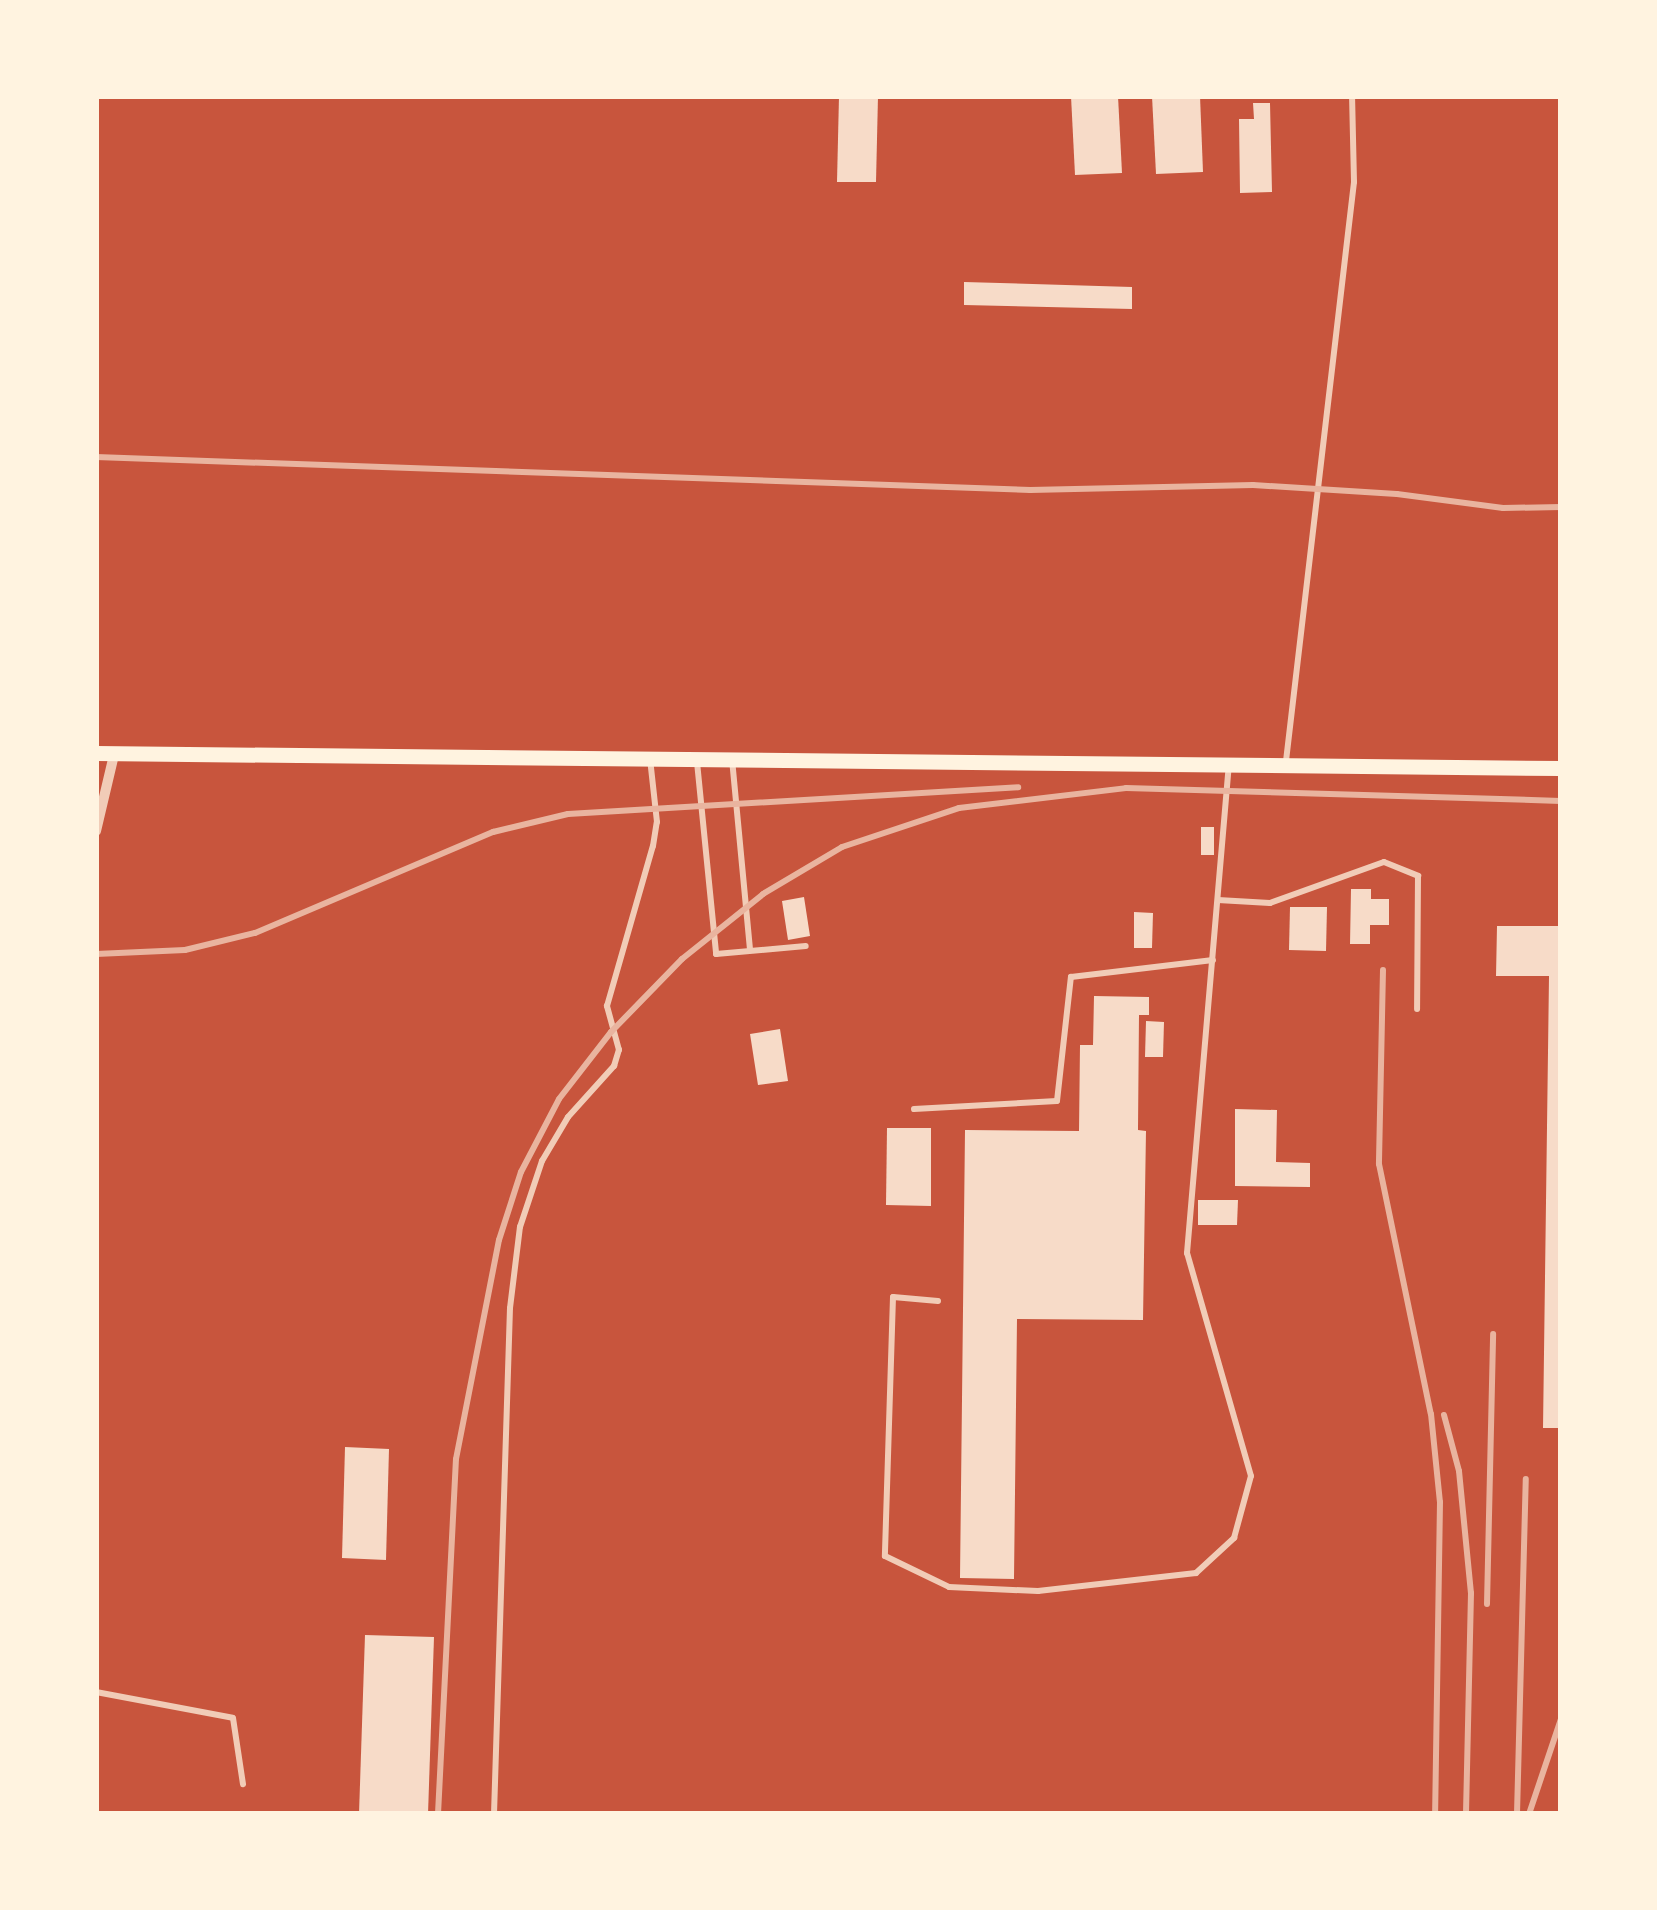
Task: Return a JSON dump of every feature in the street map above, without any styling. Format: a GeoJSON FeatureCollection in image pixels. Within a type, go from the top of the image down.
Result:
{"type":"FeatureCollection","features":[{"type":"Feature","properties":{"kind":"main road"},"geometry":{"type":"LineString","coordinates":[[105,754],[732,756],[1561,768]]}},
{"type":"Feature","properties":{"kind":"street"},"geometry":{"type":"LineString","coordinates":[[96,832],[105,754]]}},
{"type":"Feature","properties":{"kind":"lane"},"geometry":{"type":"LineString","coordinates":[[1286,764],[1354,182],[1352,96]]}},
{"type":"Feature","properties":{"kind":"lane"},"geometry":{"type":"LineString","coordinates":[[494,1814],[510,1309],[520,1227],[550,1146],[568,1117],[614,1066],[619,1050],[607,1006],[653,846],[657,822],[650,756]]}},
{"type":"Feature","properties":{"kind":"lane"},"geometry":{"type":"LineString","coordinates":[[697,756],[716,954],[806,946]]}},
{"type":"Feature","properties":{"kind":"lane"},"geometry":{"type":"LineString","coordinates":[[732,756],[750,951]]}},
{"type":"Feature","properties":{"kind":"lane"},"geometry":{"type":"LineString","coordinates":[[938,1301],[893,1297],[885,1556],[949,1587],[1038,1591],[1196,1573],[1234,1538],[1251,1475],[1187,1253],[1229,764]]}},
{"type":"Feature","properties":{"kind":"lane"},"geometry":{"type":"LineString","coordinates":[[1218,900],[1270,903],[1384,862],[1418,876],[1417,1009]]}},
{"type":"Feature","properties":{"kind":"lane"},"geometry":{"type":"LineString","coordinates":[[914,1108],[1057,1101],[1071,977],[1213,960]]}},
{"type":"Feature","properties":{"kind":"lane"},"geometry":{"type":"LineString","coordinates":[[96,1692],[233,1718],[243,1784]]}},
{"type":"Feature","properties":{"kind":"building"},"geometry":{"type":"Polygon","coordinates":[[[839,96],[878,96],[876,182],[837,182],[839,96]]]}},
{"type":"Feature","properties":{"kind":"building"},"geometry":{"type":"Polygon","coordinates":[[[1071,96],[1118,96],[1122,173],[1075,175],[1071,96]]]}},
{"type":"Feature","properties":{"kind":"building"},"geometry":{"type":"Polygon","coordinates":[[[1152,96],[1200,96],[1203,172],[1156,174],[1152,96]]]}},
{"type":"Feature","properties":{"kind":"building"},"geometry":{"type":"Polygon","coordinates":[[[1253,103],[1270,103],[1272,192],[1240,193],[1239,119],[1254,119],[1253,103]]]}},
{"type":"Feature","properties":{"kind":"building"},"geometry":{"type":"Polygon","coordinates":[[[964,282],[1132,287],[1132,309],[964,305],[964,282]]]}},
{"type":"Feature","properties":{"kind":"building"},"geometry":{"type":"Polygon","coordinates":[[[1201,827],[1214,827],[1214,855],[1201,855],[1201,827]]]}},
{"type":"Feature","properties":{"kind":"building"},"geometry":{"type":"Polygon","coordinates":[[[1351,889],[1371,889],[1371,899],[1389,899],[1389,925],[1370,925],[1370,944],[1350,944],[1351,889]]]}},
{"type":"Feature","properties":{"kind":"building"},"geometry":{"type":"Polygon","coordinates":[[[804,897],[810,936],[788,940],[782,901],[804,897]]]}},
{"type":"Feature","properties":{"kind":"building"},"geometry":{"type":"Polygon","coordinates":[[[1290,907],[1327,907],[1326,951],[1289,950],[1290,907]]]}},
{"type":"Feature","properties":{"kind":"building"},"geometry":{"type":"Polygon","coordinates":[[[1134,912],[1153,913],[1152,948],[1134,948],[1134,912]]]}},
{"type":"Feature","properties":{"kind":"building"},"geometry":{"type":"Polygon","coordinates":[[[1497,926],[1561,926],[1561,1428],[1543,1428],[1549,976],[1496,976],[1497,926]]]}},
{"type":"Feature","properties":{"kind":"building"},"geometry":{"type":"Polygon","coordinates":[[[1094,996],[1149,997],[1149,1015],[1139,1015],[1138,1130],[1146,1131],[1143,1320],[1017,1319],[1014,1579],[960,1578],[965,1130],[1079,1131],[1080,1045],[1093,1045],[1094,996]]]}},
{"type":"Feature","properties":{"kind":"building"},"geometry":{"type":"Polygon","coordinates":[[[1146,1021],[1164,1022],[1163,1057],[1145,1057],[1146,1021]]]}},
{"type":"Feature","properties":{"kind":"building"},"geometry":{"type":"Polygon","coordinates":[[[780,1029],[788,1081],[758,1085],[750,1034],[780,1029]]]}},
{"type":"Feature","properties":{"kind":"building"},"geometry":{"type":"Polygon","coordinates":[[[1235,1109],[1277,1110],[1276,1162],[1310,1163],[1310,1187],[1235,1186],[1235,1109]]]}},
{"type":"Feature","properties":{"kind":"building"},"geometry":{"type":"Polygon","coordinates":[[[887,1128],[931,1128],[931,1206],[886,1205],[887,1128]]]}},
{"type":"Feature","properties":{"kind":"building"},"geometry":{"type":"Polygon","coordinates":[[[1198,1200],[1238,1200],[1237,1225],[1198,1225],[1198,1200]]]}},
{"type":"Feature","properties":{"kind":"building"},"geometry":{"type":"Polygon","coordinates":[[[345,1447],[389,1449],[386,1560],[342,1558],[345,1447]]]}},
{"type":"Feature","properties":{"kind":"building"},"geometry":{"type":"Polygon","coordinates":[[[365,1635],[434,1637],[428,1814],[359,1814],[365,1635]]]}},
{"type":"Feature","properties":{"kind":"railway"},"geometry":{"type":"LineString","coordinates":[[96,457],[1030,490],[1253,485],[1397,494],[1503,508],[1561,507]]}},
{"type":"Feature","properties":{"kind":"railway"},"geometry":{"type":"LineString","coordinates":[[96,954],[185,950],[255,933],[493,832],[568,814],[1018,787]]}},
{"type":"Feature","properties":{"kind":"railway"},"geometry":{"type":"LineString","coordinates":[[438,1814],[456,1459],[499,1240],[521,1172],[559,1099],[611,1032],[682,959],[763,894],[842,847],[959,808],[1126,788],[1561,801]]}},
{"type":"Feature","properties":{"kind":"railway"},"geometry":{"type":"LineString","coordinates":[[1383,970],[1379,1164],[1431,1414],[1440,1502],[1435,1814]]}},
{"type":"Feature","properties":{"kind":"railway"},"geometry":{"type":"LineString","coordinates":[[1487,1604],[1493,1334]]}},
{"type":"Feature","properties":{"kind":"railway"},"geometry":{"type":"LineString","coordinates":[[1444,1415],[1459,1471],[1471,1593],[1466,1814]]}},
{"type":"Feature","properties":{"kind":"railway"},"geometry":{"type":"LineString","coordinates":[[1517,1814],[1526,1479]]}},
{"type":"Feature","properties":{"kind":"railway"},"geometry":{"type":"LineString","coordinates":[[1529,1814],[1561,1719]]}}]}
